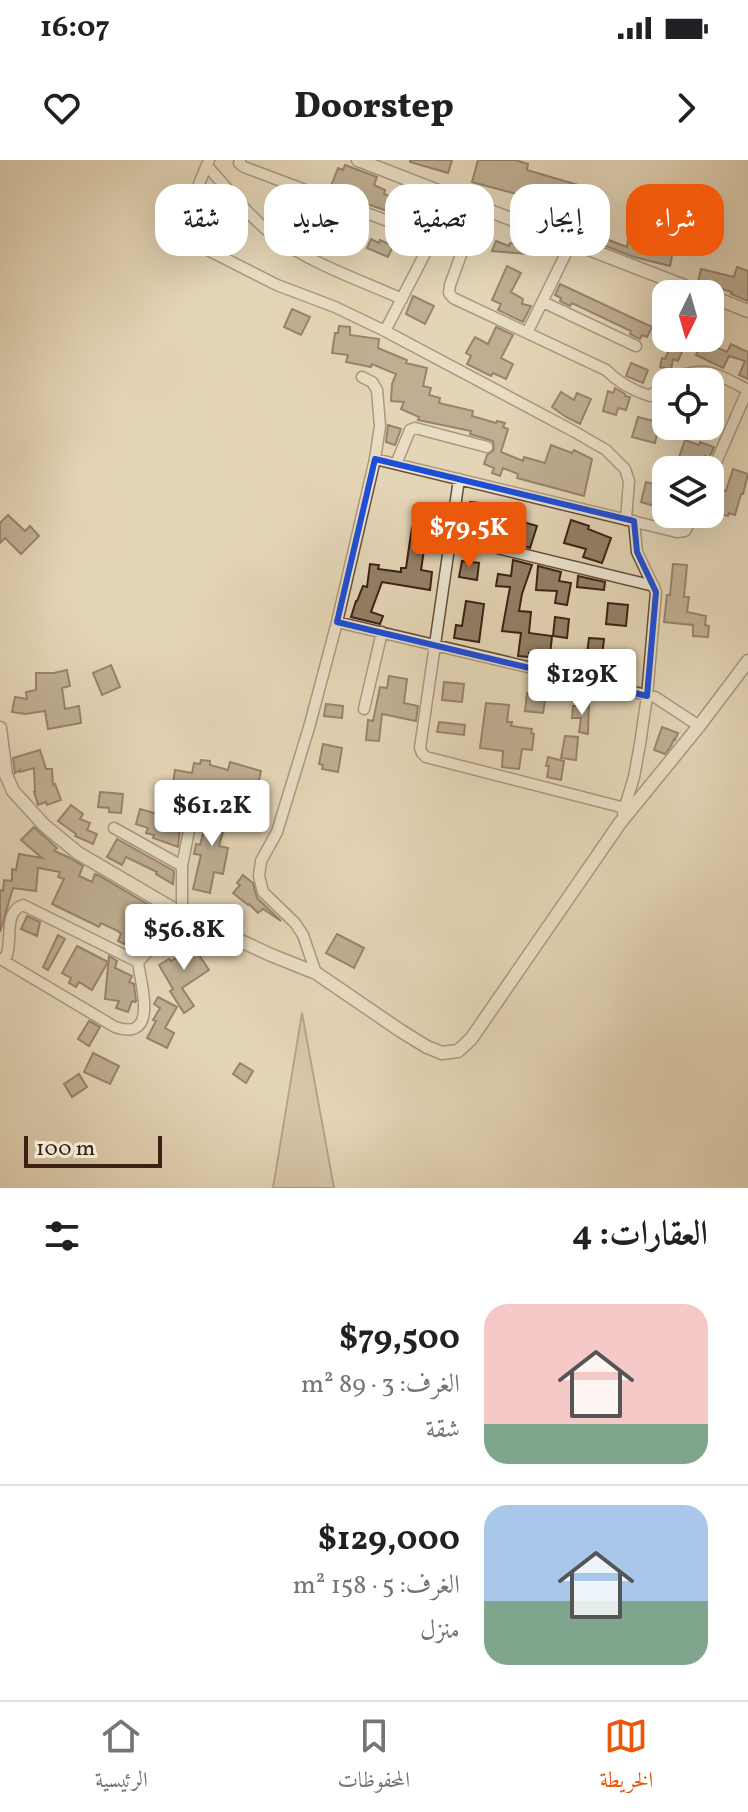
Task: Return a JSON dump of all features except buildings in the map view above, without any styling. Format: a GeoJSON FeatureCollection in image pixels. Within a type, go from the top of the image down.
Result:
{"type":"FeatureCollection","features":[{"type":"Feature","properties":{"kind":"street"},"geometry":{"type":"LineString","coordinates":[[240,160],[244,167],[385,220]]}},
{"type":"Feature","properties":{"kind":"street"},"geometry":{"type":"LineString","coordinates":[[358,160],[414,184]]}},
{"type":"Feature","properties":{"kind":"street"},"geometry":{"type":"LineString","coordinates":[[402,299],[306,256],[281,241],[261,226],[208,163],[190,212],[196,244],[277,285],[335,307],[385,331],[575,432],[606,450],[625,469],[637,552],[656,592],[647,696],[634,777],[620,823]]}},
{"type":"Feature","properties":{"kind":"street"},"geometry":{"type":"LineString","coordinates":[[385,331],[424,256]]}},
{"type":"Feature","properties":{"kind":"street"},"geometry":{"type":"LineString","coordinates":[[461,256],[450,285],[449,293],[453,298],[606,370],[615,379],[643,394],[652,394]]}},
{"type":"Feature","properties":{"kind":"street"},"geometry":{"type":"LineString","coordinates":[[527,333],[565,256]]}},
{"type":"Feature","properties":{"kind":"street"},"geometry":{"type":"LineString","coordinates":[[605,256],[668,280]]}},
{"type":"Feature","properties":{"kind":"street"},"geometry":{"type":"LineString","coordinates":[[543,302],[636,346]]}},
{"type":"Feature","properties":{"kind":"street"},"geometry":{"type":"LineString","coordinates":[[724,302],[748,311]]}},
{"type":"Feature","properties":{"kind":"street"},"geometry":{"type":"LineString","coordinates":[[316,973],[303,935],[263,892],[259,876],[261,861],[277,832],[310,724],[375,459],[380,426],[377,390],[372,382],[362,377]]}},
{"type":"Feature","properties":{"kind":"street"},"geometry":{"type":"LineString","coordinates":[[719,456],[748,390],[724,378]]}},
{"type":"Feature","properties":{"kind":"street"},"geometry":{"type":"LineString","coordinates":[[396,464],[410,430],[415,428],[487,447]]}},
{"type":"Feature","properties":{"kind":"street"},"geometry":{"type":"LineString","coordinates":[[375,459],[652,526]]}},
{"type":"Feature","properties":{"kind":"street"},"geometry":{"type":"LineString","coordinates":[[459,479],[434,644],[420,748],[422,753],[426,757],[625,808]]}},
{"type":"Feature","properties":{"kind":"street"},"geometry":{"type":"LineString","coordinates":[[661,528],[677,532],[687,528]]}},
{"type":"Feature","properties":{"kind":"street"},"geometry":{"type":"LineString","coordinates":[[452,537],[654,586]]}},
{"type":"Feature","properties":{"kind":"street"},"geometry":{"type":"LineString","coordinates":[[337,622],[655,697],[699,726]]}},
{"type":"Feature","properties":{"kind":"street"},"geometry":{"type":"LineString","coordinates":[[364,709],[382,632]]}},
{"type":"Feature","properties":{"kind":"street"},"geometry":{"type":"LineString","coordinates":[[0,777],[44,825],[78,853],[182,914],[316,973],[427,1047],[442,1053],[458,1051],[471,1039],[620,823],[748,661]]}},
{"type":"Feature","properties":{"kind":"street"},"geometry":{"type":"LineString","coordinates":[[0,728],[6,775],[13,791]]}},
{"type":"Feature","properties":{"kind":"street"},"geometry":{"type":"LineString","coordinates":[[138,962],[182,914],[182,866],[197,790]]}},
{"type":"Feature","properties":{"kind":"street"},"geometry":{"type":"LineString","coordinates":[[114,828],[182,866]]}},
{"type":"Feature","properties":{"kind":"street"},"geometry":{"type":"LineString","coordinates":[[23,905],[138,962],[145,1013],[141,1024],[133,1030],[124,1030],[2,960],[9,953],[11,916],[15,908],[23,905]]}},
{"type":"Feature","properties":{"kind":"highlighted area"},"geometry":{"type":"Polygon","coordinates":[[[375,459],[634,521],[637,552],[656,592],[647,696],[337,622],[375,459]]]}},
{"type":"Feature","properties":{"kind":"shaded area"},"geometry":{"type":"Polygon","coordinates":[[[302,1013],[334,1188],[273,1188],[302,1013]]]}}]}
